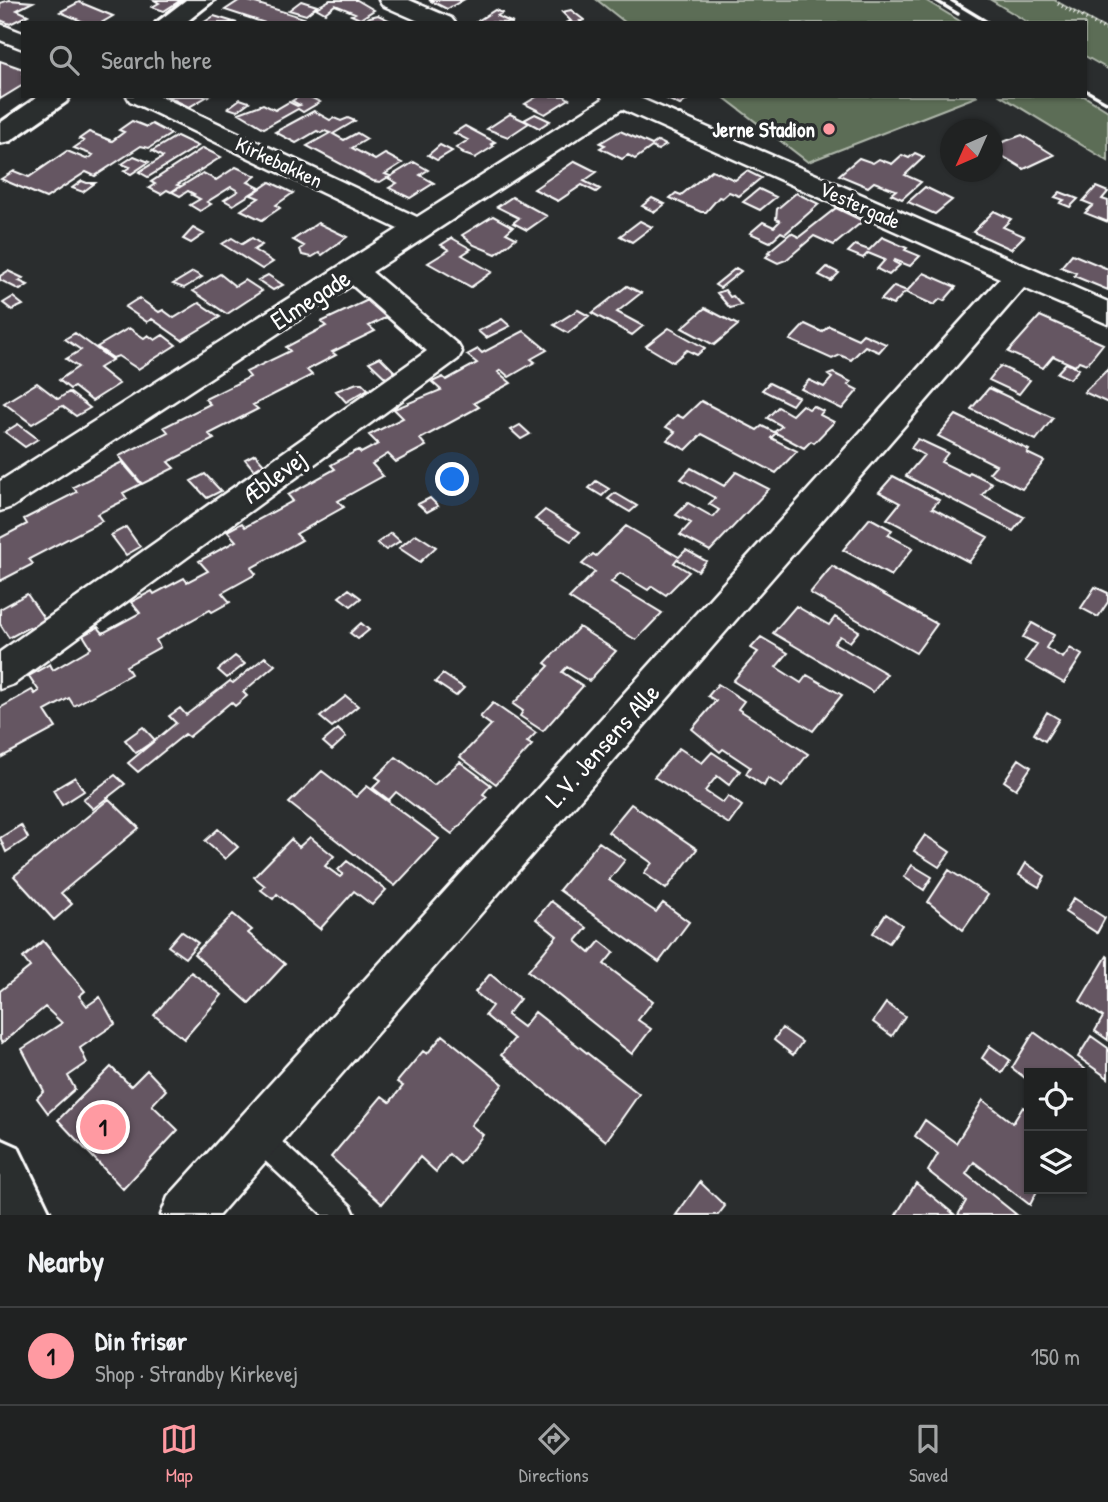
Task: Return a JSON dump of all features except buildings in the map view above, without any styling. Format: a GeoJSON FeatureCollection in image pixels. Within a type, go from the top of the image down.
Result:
{"type":"FeatureCollection","features":[{"type":"Feature","properties":{"kind":"street"},"geometry":{"type":"LineString","coordinates":[[171,21],[202,0]]}},
{"type":"Feature","properties":{"kind":"street"},"geometry":{"type":"LineString","coordinates":[[390,0],[438,21]]}},
{"type":"Feature","properties":{"kind":"street"},"geometry":{"type":"LineString","coordinates":[[0,31],[21,41]]}},
{"type":"Feature","properties":{"kind":"street"},"geometry":{"type":"LineString","coordinates":[[0,135],[54,98]]}},
{"type":"Feature","properties":{"kind":"street","name":"Kirkebakken"},"geometry":{"type":"LineString","coordinates":[[143,98],[419,228]]}},
{"type":"Feature","properties":{"kind":"street","name":"Elmegade"},"geometry":{"type":"LineString","coordinates":[[0,498],[616,98]]}},
{"type":"Feature","properties":{"kind":"street","name":"Vestergade"},"geometry":{"type":"LineString","coordinates":[[616,98],[1108,314]]}},
{"type":"Feature","properties":{"kind":"street","name":"Æblevej"},"geometry":{"type":"LineString","coordinates":[[0,673],[447,352],[353,271]]}},
{"type":"Feature","properties":{"kind":"street","name":"L.V. Jensens Alle"},"geometry":{"type":"LineString","coordinates":[[186,1215],[1019,275]]}},
{"type":"Feature","properties":{"kind":"street"},"geometry":{"type":"LineString","coordinates":[[0,1165],[25,1215]]}},
{"type":"Feature","properties":{"kind":"lane"},"geometry":{"type":"LineString","coordinates":[[256,1135],[342,1215]]}},
{"type":"Feature","properties":{"kind":"path"},"geometry":{"type":"LineString","coordinates":[[1058,4],[1108,31]]}},
{"type":"Feature","properties":{"kind":"green space"},"geometry":{"type":"Polygon","coordinates":[[[597,0],[925,0],[960,21],[623,21],[597,0]]]}},
{"type":"Feature","properties":{"kind":"green space"},"geometry":{"type":"Polygon","coordinates":[[[991,0],[1054,0],[1108,30],[1108,69],[1087,57],[1087,21],[1026,21],[991,0]]]}},
{"type":"Feature","properties":{"kind":"green space","name":"Jerne Stadion"},"geometry":{"type":"Polygon","coordinates":[[[725,98],[973,98],[808,162],[725,98]]]}},
{"type":"Feature","properties":{"kind":"green space"},"geometry":{"type":"Polygon","coordinates":[[[1004,98],[1087,98],[1108,111],[1108,161],[1004,98]]]}},
{"type":"Feature","properties":{"kind":"railway"},"geometry":{"type":"LineString","coordinates":[[935,0],[958,14]]}},
{"type":"Feature","properties":{"kind":"railway"},"geometry":{"type":"LineString","coordinates":[[951,0],[986,21]]}},
{"type":"Feature","properties":{"kind":"railway"},"geometry":{"type":"LineString","coordinates":[[1087,91],[1108,103]]}},
{"type":"Feature","properties":{"kind":"place","name":"Jerne Stadion"},"geometry":{"type":"Point","coordinates":[829,129]}},
{"type":"Feature","properties":{"kind":"place","name":"Din frisør"},"geometry":{"type":"Point","coordinates":[103,1127]}}]}
